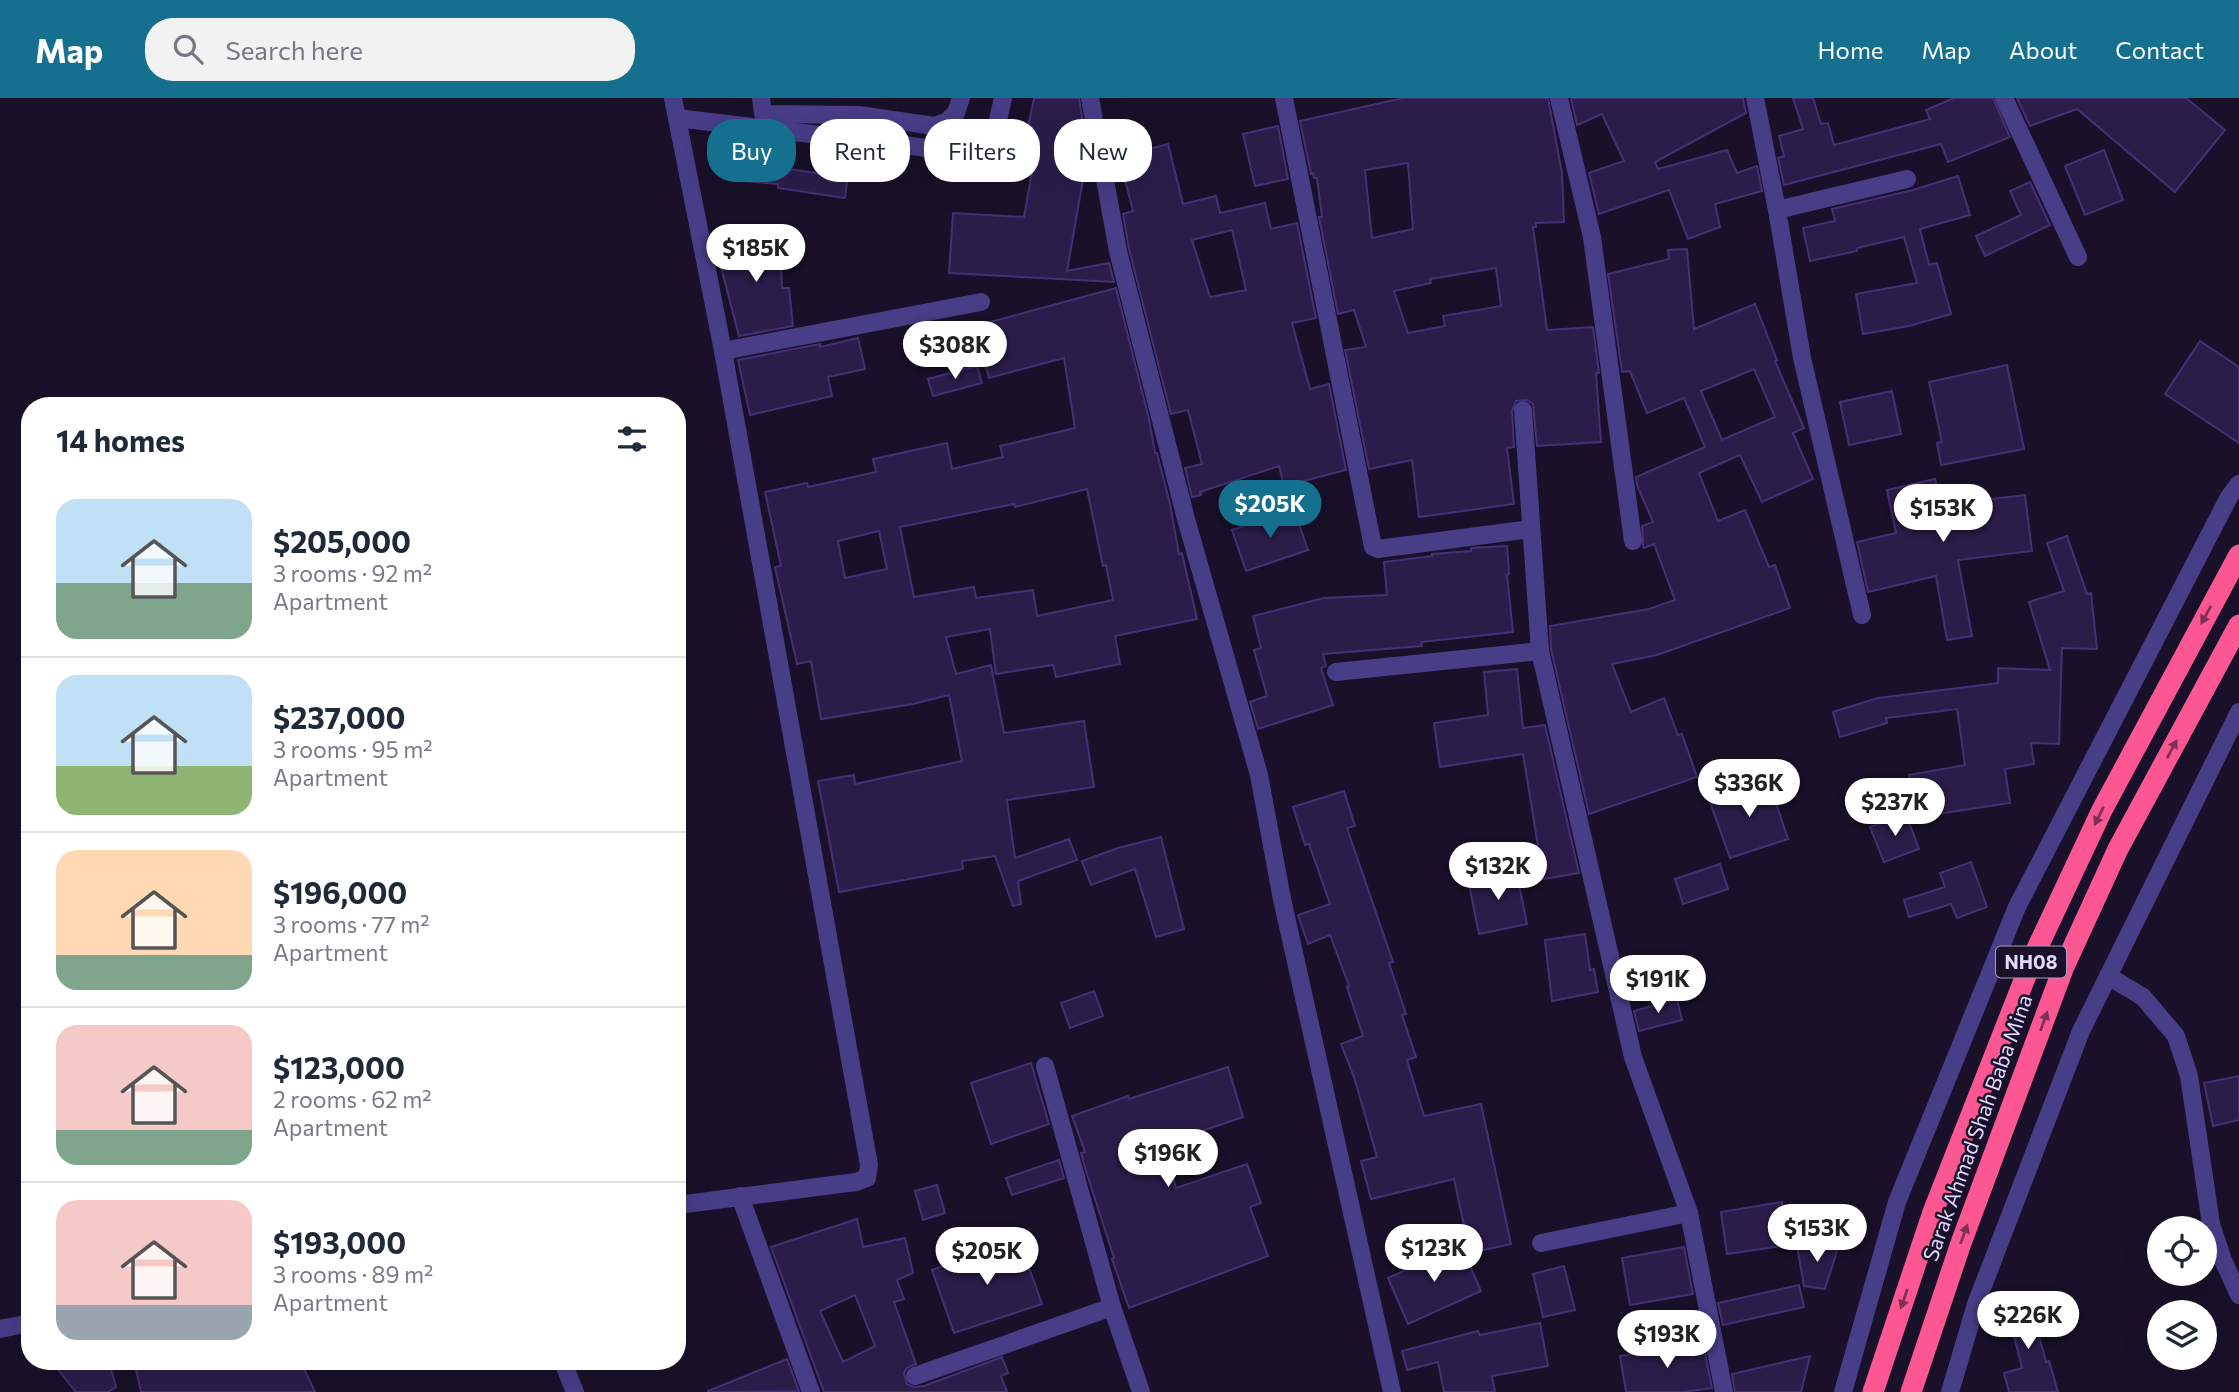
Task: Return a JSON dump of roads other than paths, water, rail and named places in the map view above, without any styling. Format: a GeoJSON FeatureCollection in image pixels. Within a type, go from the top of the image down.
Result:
{"type":"FeatureCollection","features":[{"type":"Feature","properties":{"kind":"highway","name":"NH08"},"geometry":{"type":"LineString","coordinates":[[1873,1392],[1933,1212],[2034,955],[2102,810],[2239,555]]}},
{"type":"Feature","properties":{"kind":"highway","name":"Sarak Ahmad Shah Baba Mina"},"geometry":{"type":"LineString","coordinates":[[1911,1392],[1961,1243],[2063,969],[2118,849],[2239,625]]}},
{"type":"Feature","properties":{"kind":"street"},"geometry":{"type":"LineString","coordinates":[[673,98],[723,351],[869,1165],[867,1178],[856,1182],[686,1204]]}},
{"type":"Feature","properties":{"kind":"street"},"geometry":{"type":"LineString","coordinates":[[761,98],[763,114],[858,106],[934,126],[946,122],[956,113],[961,98]]}},
{"type":"Feature","properties":{"kind":"street"},"geometry":{"type":"LineString","coordinates":[[677,118],[969,153],[988,151],[1003,98]]}},
{"type":"Feature","properties":{"kind":"street"},"geometry":{"type":"LineString","coordinates":[[1090,98],[1118,251],[1186,519],[1259,775],[1282,899],[1392,1392]]}},
{"type":"Feature","properties":{"kind":"street"},"geometry":{"type":"LineString","coordinates":[[1284,98],[1373,547],[1378,549],[1531,529]]}},
{"type":"Feature","properties":{"kind":"street"},"geometry":{"type":"LineString","coordinates":[[1559,98],[1592,237],[1633,541]]}},
{"type":"Feature","properties":{"kind":"street"},"geometry":{"type":"LineString","coordinates":[[1755,98],[1802,358],[1862,615]]}},
{"type":"Feature","properties":{"kind":"street"},"geometry":{"type":"LineString","coordinates":[[2004,98],[2078,257]]}},
{"type":"Feature","properties":{"kind":"street"},"geometry":{"type":"LineString","coordinates":[[1777,210],[1907,179]]}},
{"type":"Feature","properties":{"kind":"street"},"geometry":{"type":"LineString","coordinates":[[723,351],[981,302]]}},
{"type":"Feature","properties":{"kind":"street"},"geometry":{"type":"LineString","coordinates":[[1523,410],[1540,651],[1633,1057],[1689,1213],[1724,1392]]}},
{"type":"Feature","properties":{"kind":"street"},"geometry":{"type":"LineString","coordinates":[[1843,1392],[1897,1202],[2017,907],[2229,497],[2239,484]]}},
{"type":"Feature","properties":{"kind":"street"},"geometry":{"type":"LineString","coordinates":[[1336,672],[1540,651]]}},
{"type":"Feature","properties":{"kind":"street"},"geometry":{"type":"LineString","coordinates":[[1950,1392],[1976,1304],[2081,1031],[2239,712]]}},
{"type":"Feature","properties":{"kind":"street"},"geometry":{"type":"LineString","coordinates":[[2108,975],[2143,997],[2176,1036],[2189,1076],[2211,1224],[2223,1260],[2239,1294]]}},
{"type":"Feature","properties":{"kind":"street"},"geometry":{"type":"LineString","coordinates":[[1045,1066],[1112,1307],[1141,1392]]}},
{"type":"Feature","properties":{"kind":"street"},"geometry":{"type":"LineString","coordinates":[[740,1196],[811,1392]]}},
{"type":"Feature","properties":{"kind":"street"},"geometry":{"type":"LineString","coordinates":[[1541,1243],[1689,1213]]}},
{"type":"Feature","properties":{"kind":"street"},"geometry":{"type":"LineString","coordinates":[[915,1376],[1112,1307]]}},
{"type":"Feature","properties":{"kind":"street"},"geometry":{"type":"LineString","coordinates":[[0,1328],[21,1324]]}},
{"type":"Feature","properties":{"kind":"street"},"geometry":{"type":"LineString","coordinates":[[566,1370],[575,1392]]}}]}
